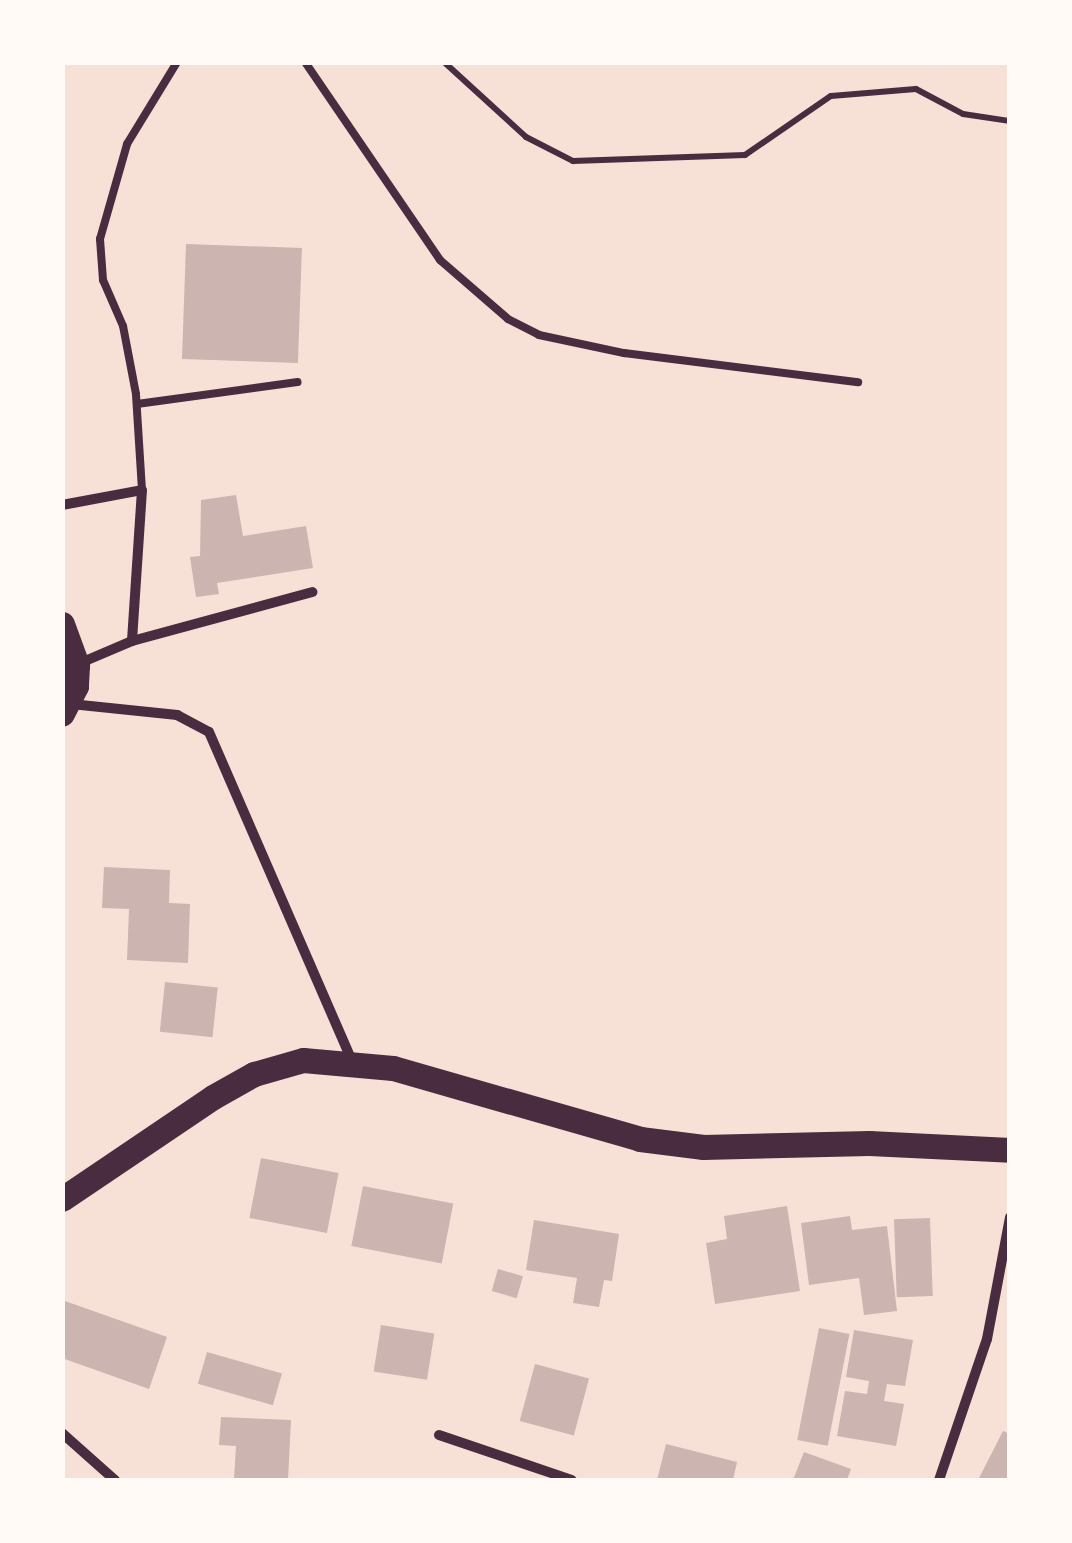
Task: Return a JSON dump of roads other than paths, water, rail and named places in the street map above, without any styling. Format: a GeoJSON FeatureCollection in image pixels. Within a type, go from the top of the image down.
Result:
{"type":"FeatureCollection","features":[{"type":"Feature","properties":{"kind":"main road"},"geometry":{"type":"LineString","coordinates":[[62,624],[77,665],[66,709]]}},
{"type":"Feature","properties":{"kind":"main road"},"geometry":{"type":"LineString","coordinates":[[62,1200],[254,1074],[302,1060],[352,1061],[640,1139],[704,1147],[886,1143],[1010,1150]]}},
{"type":"Feature","properties":{"kind":"street"},"geometry":{"type":"LineString","coordinates":[[62,505],[142,490],[132,641]]}},
{"type":"Feature","properties":{"kind":"street"},"geometry":{"type":"LineString","coordinates":[[77,665],[132,641],[312,592]]}},
{"type":"Feature","properties":{"kind":"street"},"geometry":{"type":"LineString","coordinates":[[66,709],[177,715],[210,732],[352,1061]]}},
{"type":"Feature","properties":{"kind":"street"},"geometry":{"type":"LineString","coordinates":[[940,1480],[987,1339],[1010,1217]]}},
{"type":"Feature","properties":{"kind":"street"},"geometry":{"type":"LineString","coordinates":[[62,1433],[115,1480]]}},
{"type":"Feature","properties":{"kind":"street"},"geometry":{"type":"LineString","coordinates":[[438,1435],[572,1480]]}},
{"type":"Feature","properties":{"kind":"lane"},"geometry":{"type":"LineString","coordinates":[[142,490],[137,404],[123,326],[103,280],[100,239],[128,144],[177,62]]}},
{"type":"Feature","properties":{"kind":"lane"},"geometry":{"type":"LineString","coordinates":[[305,62],[440,260],[508,320],[540,334],[624,353],[858,382]]}},
{"type":"Feature","properties":{"kind":"lane"},"geometry":{"type":"LineString","coordinates":[[137,404],[297,382]]}}]}
